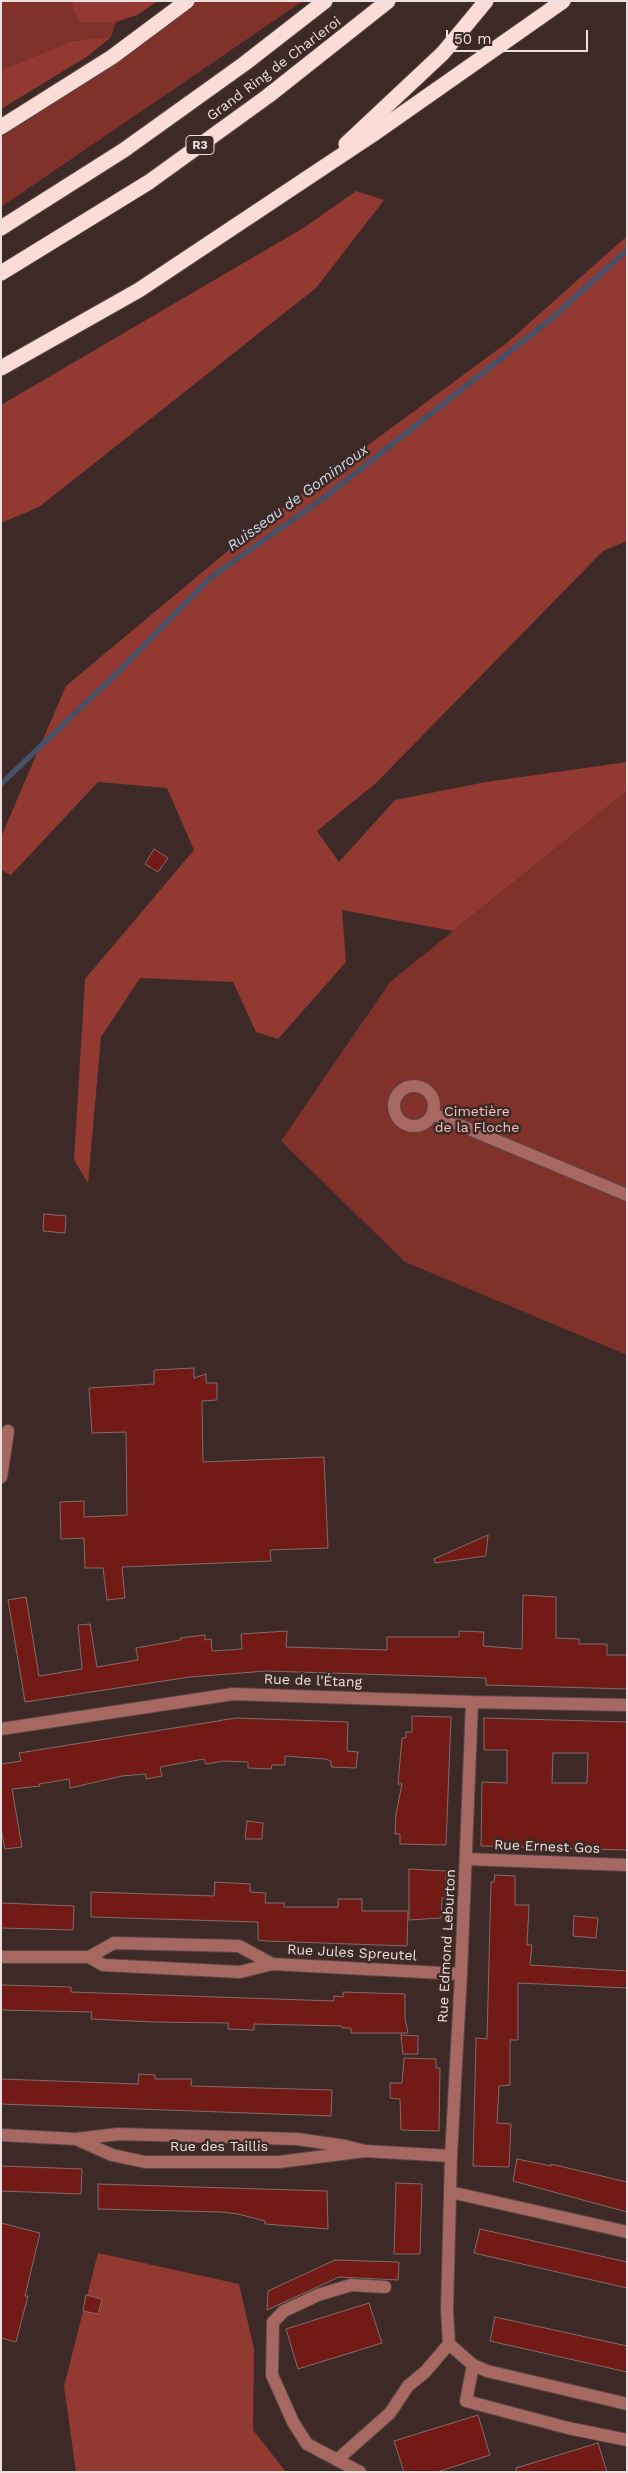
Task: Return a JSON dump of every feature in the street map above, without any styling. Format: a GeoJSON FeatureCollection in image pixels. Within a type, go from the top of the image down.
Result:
{"type":"FeatureCollection","features":[{"type":"Feature","properties":{"kind":"highway"},"geometry":{"type":"LineString","coordinates":[[1,127],[112,57],[186,1]]}},
{"type":"Feature","properties":{"kind":"highway","name":"Grand Ring de Charleroi"},"geometry":{"type":"LineString","coordinates":[[1,228],[124,150],[244,64],[325,1]]}},
{"type":"Feature","properties":{"kind":"highway","name":"Grand Ring de Charleroi"},"geometry":{"type":"LineString","coordinates":[[1,273],[148,182],[268,96],[388,1]]}},
{"type":"Feature","properties":{"kind":"highway"},"geometry":{"type":"LineString","coordinates":[[318,170],[444,53],[486,1]]}},
{"type":"Feature","properties":{"kind":"highway"},"geometry":{"type":"LineString","coordinates":[[1,368],[139,290],[372,135],[563,1]]}},
{"type":"Feature","properties":{"kind":"street"},"geometry":{"type":"LineString","coordinates":[[432,1114],[627,1195]]}},
{"type":"Feature","properties":{"kind":"street"},"geometry":{"type":"LineString","coordinates":[[1,1477],[8,1431]]}},
{"type":"Feature","properties":{"kind":"street","name":"Rue de l'Étang"},"geometry":{"type":"LineString","coordinates":[[1,1729],[233,1694],[627,1705]]}},
{"type":"Feature","properties":{"kind":"street","name":"Rue Edmond Leburton"},"geometry":{"type":"LineString","coordinates":[[449,2344],[447,2310],[451,2156],[461,1974],[472,1702]]}},
{"type":"Feature","properties":{"kind":"street","name":"Rue Ernest Gos"},"geometry":{"type":"LineString","coordinates":[[466,1858],[627,1865]]}},
{"type":"Feature","properties":{"kind":"street","name":"Rue Jules Spreutel"},"geometry":{"type":"LineString","coordinates":[[1,1957],[89,1956],[114,1943],[239,1946],[272,1964]]}},
{"type":"Feature","properties":{"kind":"street","name":"Rue Jules Spreutel"},"geometry":{"type":"LineString","coordinates":[[89,1956],[103,1965],[240,1972],[272,1964],[461,1974]]}},
{"type":"Feature","properties":{"kind":"street","name":"Rue des Taillis"},"geometry":{"type":"LineString","coordinates":[[1,2135],[76,2139],[118,2134],[297,2139],[365,2151]]}},
{"type":"Feature","properties":{"kind":"street","name":"Rue des Taillis"},"geometry":{"type":"LineString","coordinates":[[76,2139],[112,2155],[145,2162],[280,2162],[365,2151],[451,2156]]}},
{"type":"Feature","properties":{"kind":"street"},"geometry":{"type":"LineString","coordinates":[[450,2192],[627,2232]]}},
{"type":"Feature","properties":{"kind":"street"},"geometry":{"type":"LineString","coordinates":[[360,2472],[308,2444],[293,2422],[272,2375],[273,2322],[284,2311],[318,2295],[350,2285],[384,2286]]}},
{"type":"Feature","properties":{"kind":"street"},"geometry":{"type":"LineString","coordinates":[[337,2460],[390,2412],[408,2386],[425,2372],[449,2344],[473,2365],[487,2371],[627,2404]]}},
{"type":"Feature","properties":{"kind":"street"},"geometry":{"type":"LineString","coordinates":[[473,2365],[466,2401],[568,2428],[627,2440]]}},
{"type":"Feature","properties":{"kind":"green space"},"geometry":{"type":"Polygon","coordinates":[[[1,1],[73,1],[72,8],[80,22],[116,22],[111,37],[72,41],[1,70],[1,1]]]}},
{"type":"Feature","properties":{"kind":"green space"},"geometry":{"type":"Polygon","coordinates":[[[186,1],[303,1],[1,207],[1,126],[186,1]]]}},
{"type":"Feature","properties":{"kind":"green space","name":"Cimetière de la Floche"},"geometry":{"type":"Polygon","coordinates":[[[627,791],[627,1355],[405,1262],[281,1141],[390,982],[627,791]]]}},
{"type":"Feature","properties":{"kind":"shaded area"},"geometry":{"type":"Polygon","coordinates":[[[73,1],[158,1],[137,15],[116,22],[80,22],[72,8],[73,1]]]}},
{"type":"Feature","properties":{"kind":"shaded area"},"geometry":{"type":"Polygon","coordinates":[[[111,37],[88,56],[1,109],[1,70],[72,41],[111,37]]]}},
{"type":"Feature","properties":{"kind":"shaded area"},"geometry":{"type":"Polygon","coordinates":[[[356,191],[384,200],[316,288],[39,507],[1,523],[1,405],[305,227],[356,191]]]}},
{"type":"Feature","properties":{"kind":"shaded area"},"geometry":{"type":"Polygon","coordinates":[[[627,236],[627,541],[603,551],[376,783],[317,831],[339,862],[395,800],[486,782],[627,762],[627,791],[453,931],[342,910],[346,962],[278,1039],[256,1032],[233,982],[140,978],[101,1037],[88,1183],[74,1160],[85,979],[194,850],[167,788],[98,782],[11,875],[1,870],[1,837],[66,686],[254,529],[508,342],[627,236]]]}},
{"type":"Feature","properties":{"kind":"shaded area"},"geometry":{"type":"Polygon","coordinates":[[[98,2253],[239,2284],[254,2349],[253,2430],[286,2472],[76,2472],[64,2386],[98,2253]]]}},
{"type":"Feature","properties":{"kind":"building"},"geometry":{"type":"Polygon","coordinates":[[[154,849],[168,858],[158,872],[145,864],[154,849]]]}},
{"type":"Feature","properties":{"kind":"building"},"geometry":{"type":"Polygon","coordinates":[[[44,1214],[66,1216],[65,1233],[43,1231],[44,1214]]]}},
{"type":"Feature","properties":{"kind":"building"},"geometry":{"type":"Polygon","coordinates":[[[194,1368],[194,1378],[206,1374],[206,1383],[217,1383],[217,1400],[202,1401],[203,1462],[324,1457],[328,1548],[270,1550],[271,1561],[122,1567],[125,1598],[107,1600],[103,1568],[85,1568],[84,1538],[61,1539],[60,1502],[84,1501],[84,1517],[127,1515],[126,1432],[92,1433],[89,1388],[154,1384],[154,1370],[194,1368]]]}},
{"type":"Feature","properties":{"kind":"building"},"geometry":{"type":"Polygon","coordinates":[[[488,1535],[486,1556],[435,1563],[434,1559],[488,1535]]]}},
{"type":"Feature","properties":{"kind":"building"},"geometry":{"type":"Polygon","coordinates":[[[523,1595],[556,1597],[556,1638],[579,1639],[579,1644],[607,1644],[607,1655],[627,1655],[627,1689],[486,1685],[486,1678],[266,1671],[190,1677],[25,1702],[8,1600],[26,1597],[39,1676],[82,1669],[78,1625],[90,1624],[97,1667],[138,1660],[136,1648],[181,1640],[180,1638],[205,1635],[205,1640],[211,1639],[212,1651],[242,1649],[241,1634],[287,1631],[286,1647],[387,1650],[387,1637],[459,1637],[459,1631],[484,1632],[483,1646],[522,1649],[523,1595]]]}},
{"type":"Feature","properties":{"kind":"building"},"geometry":{"type":"Polygon","coordinates":[[[412,1716],[451,1717],[446,1845],[400,1844],[400,1834],[395,1834],[396,1814],[402,1784],[398,1784],[402,1738],[406,1738],[406,1732],[412,1732],[412,1716]]]}},
{"type":"Feature","properties":{"kind":"building"},"geometry":{"type":"Polygon","coordinates":[[[236,1718],[348,1722],[347,1751],[358,1752],[356,1768],[331,1767],[331,1761],[325,1759],[285,1756],[285,1765],[272,1765],[271,1769],[248,1768],[248,1762],[224,1761],[206,1764],[204,1759],[160,1767],[162,1776],[146,1779],[146,1774],[122,1776],[70,1788],[69,1779],[39,1784],[40,1786],[12,1789],[22,1847],[5,1849],[1,1828],[1,1764],[21,1761],[19,1753],[236,1718]]]}},
{"type":"Feature","properties":{"kind":"building"},"geometry":{"type":"Polygon","coordinates":[[[484,1718],[627,1722],[627,1850],[481,1846],[482,1782],[507,1783],[507,1750],[484,1750],[484,1718]],[[553,1753],[552,1783],[587,1783],[588,1753],[553,1753]]]}},
{"type":"Feature","properties":{"kind":"building"},"geometry":{"type":"Polygon","coordinates":[[[247,1821],[263,1823],[262,1839],[245,1839],[247,1821]]]}},
{"type":"Feature","properties":{"kind":"building"},"geometry":{"type":"Polygon","coordinates":[[[409,1869],[446,1871],[445,1898],[442,1898],[441,1918],[409,1920],[409,1869]]]}},
{"type":"Feature","properties":{"kind":"building"},"geometry":{"type":"Polygon","coordinates":[[[495,1875],[515,1876],[515,1905],[529,1905],[527,1945],[532,1945],[530,1965],[627,1971],[627,1988],[518,1983],[518,2040],[510,2040],[510,2085],[499,2086],[497,2123],[511,2124],[509,2167],[473,2166],[476,2038],[487,2039],[491,1882],[494,1882],[495,1875]]]}},
{"type":"Feature","properties":{"kind":"building"},"geometry":{"type":"Polygon","coordinates":[[[215,1882],[250,1884],[250,1892],[266,1893],[265,1903],[284,1903],[284,1907],[338,1907],[338,1899],[362,1899],[362,1911],[408,1911],[407,1946],[258,1940],[258,1922],[91,1917],[91,1892],[214,1896],[215,1882]]]}},
{"type":"Feature","properties":{"kind":"building"},"geometry":{"type":"Polygon","coordinates":[[[1,1903],[74,1906],[73,1930],[1,1928],[1,1903]]]}},
{"type":"Feature","properties":{"kind":"building"},"geometry":{"type":"Polygon","coordinates":[[[574,1916],[598,1918],[596,1938],[573,1936],[574,1916]]]}},
{"type":"Feature","properties":{"kind":"building"},"geometry":{"type":"Polygon","coordinates":[[[1,1985],[71,1987],[71,1992],[334,2001],[334,1996],[343,1997],[343,1992],[405,1994],[405,2018],[408,2033],[351,2033],[351,2028],[342,2028],[342,2026],[254,2024],[254,2030],[228,2029],[228,2023],[91,2019],[92,2012],[1,2010],[1,1985]]]}},
{"type":"Feature","properties":{"kind":"building"},"geometry":{"type":"Polygon","coordinates":[[[401,2035],[418,2036],[418,2054],[403,2054],[401,2035]]]}},
{"type":"Feature","properties":{"kind":"building"},"geometry":{"type":"Polygon","coordinates":[[[404,2058],[436,2059],[436,2068],[440,2068],[439,2131],[401,2130],[400,2099],[390,2098],[390,2083],[402,2083],[404,2058]]]}},
{"type":"Feature","properties":{"kind":"building"},"geometry":{"type":"Polygon","coordinates":[[[139,2074],[155,2075],[155,2079],[192,2079],[191,2086],[332,2090],[331,2116],[1,2104],[1,2079],[138,2084],[139,2074]]]}},
{"type":"Feature","properties":{"kind":"building"},"geometry":{"type":"Polygon","coordinates":[[[517,2159],[551,2166],[551,2164],[627,2182],[627,2212],[513,2181],[517,2159]]]}},
{"type":"Feature","properties":{"kind":"building"},"geometry":{"type":"Polygon","coordinates":[[[1,2166],[82,2169],[81,2194],[1,2191],[1,2166]]]}},
{"type":"Feature","properties":{"kind":"building"},"geometry":{"type":"Polygon","coordinates":[[[396,2183],[422,2184],[420,2254],[394,2254],[396,2183]]]}},
{"type":"Feature","properties":{"kind":"building"},"geometry":{"type":"Polygon","coordinates":[[[98,2184],[327,2191],[328,2229],[265,2224],[265,2221],[221,2212],[98,2209],[98,2184]]]}},
{"type":"Feature","properties":{"kind":"building"},"geometry":{"type":"Polygon","coordinates":[[[1,2223],[40,2233],[25,2296],[28,2296],[16,2342],[1,2338],[1,2223]]]}},
{"type":"Feature","properties":{"kind":"building"},"geometry":{"type":"Polygon","coordinates":[[[480,2229],[627,2262],[627,2288],[474,2253],[480,2229]]]}},
{"type":"Feature","properties":{"kind":"building"},"geometry":{"type":"Polygon","coordinates":[[[335,2260],[399,2262],[398,2280],[339,2277],[267,2310],[268,2291],[335,2260]]]}},
{"type":"Feature","properties":{"kind":"building"},"geometry":{"type":"Polygon","coordinates":[[[86,2295],[102,2299],[98,2314],[83,2311],[86,2295]]]}},
{"type":"Feature","properties":{"kind":"building"},"geometry":{"type":"Polygon","coordinates":[[[369,2303],[382,2343],[298,2369],[286,2329],[369,2303]]]}},
{"type":"Feature","properties":{"kind":"building"},"geometry":{"type":"Polygon","coordinates":[[[495,2317],[627,2346],[627,2372],[490,2341],[495,2317]]]}},
{"type":"Feature","properties":{"kind":"building"},"geometry":{"type":"Polygon","coordinates":[[[478,2415],[490,2455],[437,2472],[404,2472],[394,2441],[478,2415]]]}},
{"type":"Feature","properties":{"kind":"building"},"geometry":{"type":"Polygon","coordinates":[[[598,2443],[607,2472],[516,2472],[516,2468],[598,2443]]]}},
{"type":"Feature","properties":{"kind":"waterway","name":"Ruisseau de Gominroux"},"geometry":{"type":"LineString","coordinates":[[1,784],[115,675],[210,578],[329,494],[551,319],[627,250]]}}]}
